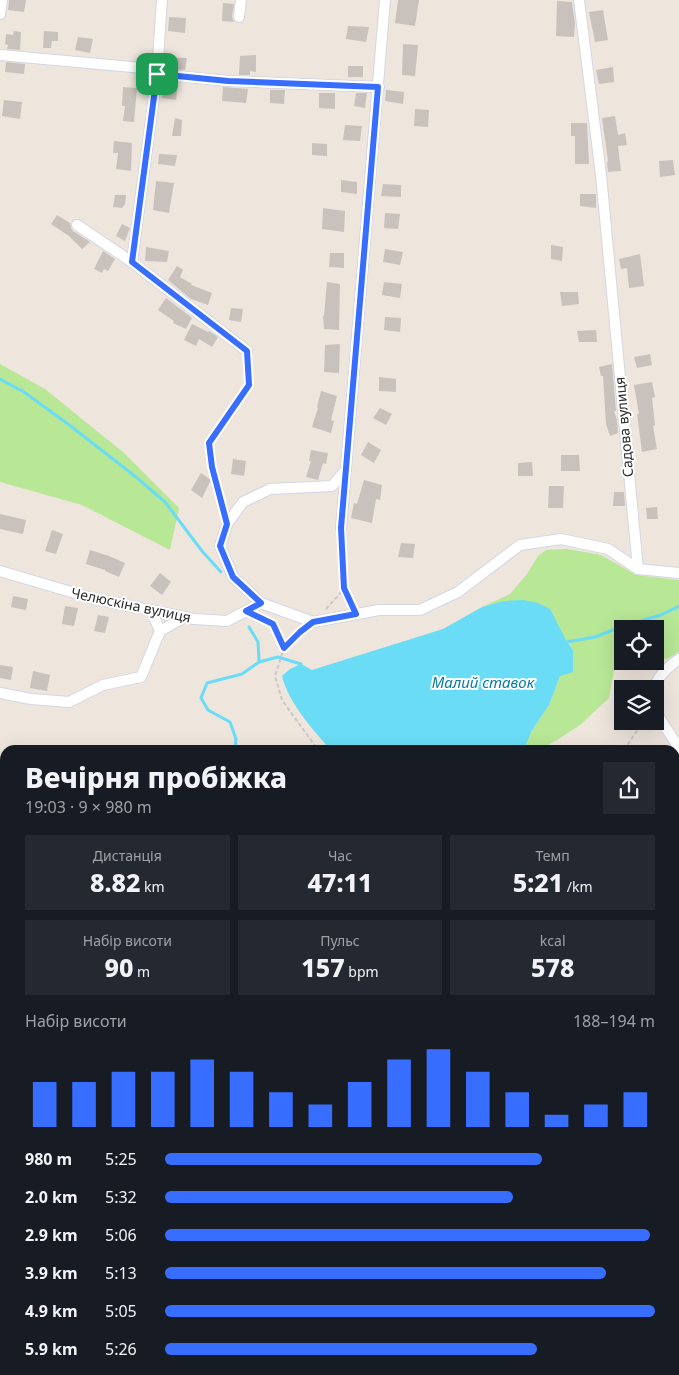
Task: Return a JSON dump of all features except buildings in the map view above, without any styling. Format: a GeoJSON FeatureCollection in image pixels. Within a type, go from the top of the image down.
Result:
{"type":"FeatureCollection","features":[{"type":"Feature","properties":{"kind":"street"},"geometry":{"type":"LineString","coordinates":[[0,14],[2,0]]}},
{"type":"Feature","properties":{"kind":"street"},"geometry":{"type":"LineString","coordinates":[[132,262],[157,74],[162,0]]}},
{"type":"Feature","properties":{"kind":"street"},"geometry":{"type":"LineString","coordinates":[[239,17],[241,0]]}},
{"type":"Feature","properties":{"kind":"street"},"geometry":{"type":"LineString","coordinates":[[341,528],[385,0]]}},
{"type":"Feature","properties":{"kind":"street","name":"Садова вулиця"},"geometry":{"type":"LineString","coordinates":[[579,0],[601,176],[638,569]]}},
{"type":"Feature","properties":{"kind":"street"},"geometry":{"type":"LineString","coordinates":[[0,56],[143,68],[157,74],[228,81],[378,87]]}},
{"type":"Feature","properties":{"kind":"street"},"geometry":{"type":"LineString","coordinates":[[77,225],[132,262],[247,351]]}},
{"type":"Feature","properties":{"kind":"street"},"geometry":{"type":"LineString","coordinates":[[345,471],[332,486],[270,489],[243,502],[227,524],[220,546],[233,577],[261,603],[313,622],[379,610],[420,610],[458,592],[520,545],[561,539],[608,549],[638,569],[679,573]]}},
{"type":"Feature","properties":{"kind":"street","name":"Челюскіна вулиця"},"geometry":{"type":"LineString","coordinates":[[0,571],[95,598],[185,617],[227,620],[261,603]]}},
{"type":"Feature","properties":{"kind":"street"},"geometry":{"type":"LineString","coordinates":[[151,610],[160,631]]}},
{"type":"Feature","properties":{"kind":"street"},"geometry":{"type":"LineString","coordinates":[[0,693],[31,699],[69,702],[103,685],[141,677],[160,631],[185,617]]}},
{"type":"Feature","properties":{"kind":"street"},"geometry":{"type":"LineString","coordinates":[[658,680],[669,665],[679,660]]}},
{"type":"Feature","properties":{"kind":"street"},"geometry":{"type":"LineString","coordinates":[[664,724],[677,745]]}},
{"type":"Feature","properties":{"kind":"path"},"geometry":{"type":"LineString","coordinates":[[227,524],[212,467],[209,443],[249,385],[247,351]]}},
{"type":"Feature","properties":{"kind":"path"},"geometry":{"type":"LineString","coordinates":[[341,528],[344,588],[356,614]]}},
{"type":"Feature","properties":{"kind":"path"},"geometry":{"type":"LineString","coordinates":[[326,609],[344,588]]}},
{"type":"Feature","properties":{"kind":"path"},"geometry":{"type":"LineString","coordinates":[[246,611],[273,624],[284,648]]}},
{"type":"Feature","properties":{"kind":"path"},"geometry":{"type":"LineString","coordinates":[[313,622],[284,648],[275,676],[282,700],[314,745]]}},
{"type":"Feature","properties":{"kind":"path"},"geometry":{"type":"LineString","coordinates":[[627,745],[637,730]]}},
{"type":"Feature","properties":{"kind":"green space"},"geometry":{"type":"Polygon","coordinates":[[[0,364],[45,389],[124,453],[179,508],[170,550],[82,505],[0,482],[0,364]]]}},
{"type":"Feature","properties":{"kind":"green space"},"geometry":{"type":"Polygon","coordinates":[[[567,549],[601,555],[636,575],[679,580],[679,652],[664,659],[664,620],[614,620],[614,670],[609,698],[580,725],[557,740],[548,745],[526,745],[531,732],[549,705],[560,676],[573,650],[567,642],[504,602],[482,607],[510,594],[527,574],[538,556],[546,550],[567,549]]]}},
{"type":"Feature","properties":{"kind":"water","name":"Малий ставок"},"geometry":{"type":"Polygon","coordinates":[[[523,600],[538,603],[550,609],[573,650],[573,672],[560,676],[549,705],[531,732],[526,745],[327,745],[295,706],[285,686],[282,676],[290,669],[301,664],[312,670],[443,629],[482,607],[504,601],[523,600]]]}},
{"type":"Feature","properties":{"kind":"waterway"},"geometry":{"type":"LineString","coordinates":[[0,379],[24,392],[68,424],[165,502],[202,551],[221,572]]}},
{"type":"Feature","properties":{"kind":"waterway"},"geometry":{"type":"LineString","coordinates":[[567,642],[595,637],[623,626],[661,615],[679,606]]}},
{"type":"Feature","properties":{"kind":"waterway"},"geometry":{"type":"LineString","coordinates":[[249,627],[258,642],[259,661]]}},
{"type":"Feature","properties":{"kind":"waterway"},"geometry":{"type":"LineString","coordinates":[[235,745],[236,739],[230,722],[208,710],[201,698],[207,683],[242,674],[259,662],[278,657],[301,664]]}},
{"type":"Feature","properties":{"kind":"route"},"geometry":{"type":"LineString","coordinates":[[157,74],[228,81],[378,87],[341,528],[344,588],[356,614],[313,622],[284,648],[273,624],[246,611],[261,603],[233,577],[220,546],[227,524],[212,467],[209,443],[249,385],[247,351],[132,262],[157,74]]}}]}
